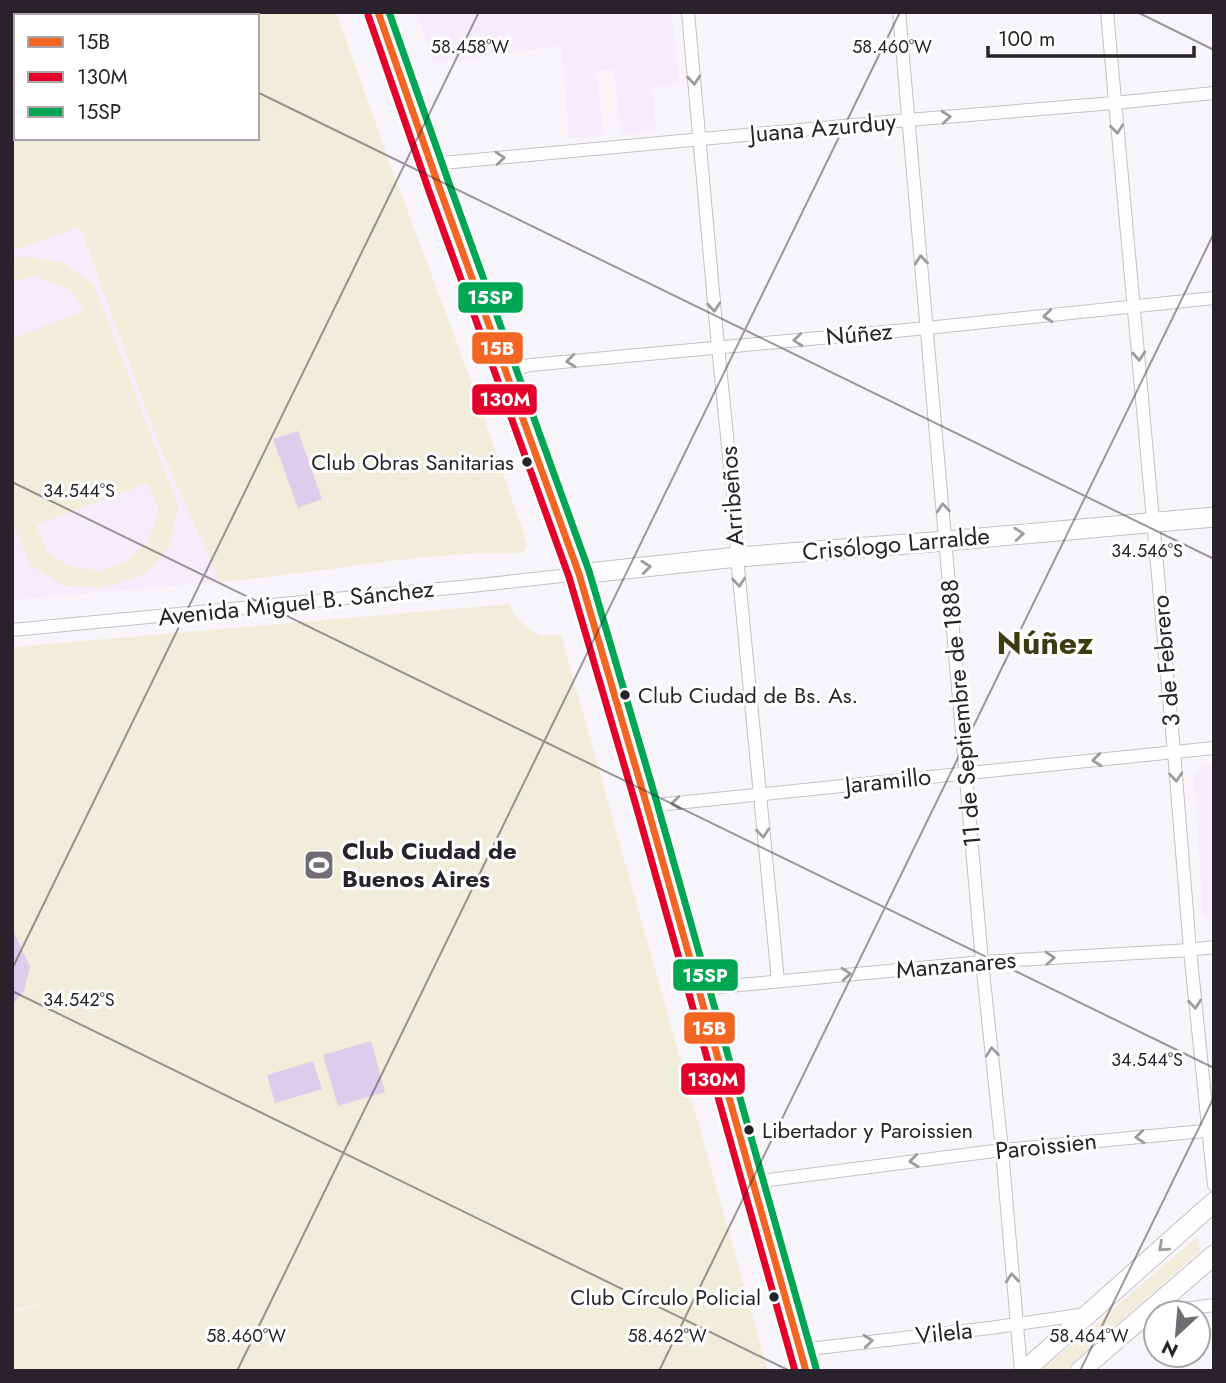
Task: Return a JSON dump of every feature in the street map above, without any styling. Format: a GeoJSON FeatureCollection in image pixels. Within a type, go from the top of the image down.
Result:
{"type":"FeatureCollection","features":[{"type":"Feature","properties":{"kind":"main road"},"geometry":{"type":"LineString","coordinates":[[377,12],[579,574],[803,1360]]}},
{"type":"Feature","properties":{"kind":"street","name":"Arribeños"},"geometry":{"type":"LineString","coordinates":[[688,12],[778,981]]}},
{"type":"Feature","properties":{"kind":"street","name":"11 de Septiembre de 1888"},"geometry":{"type":"LineString","coordinates":[[899,12],[982,962],[1002,1150],[1016,1325],[1023,1371]]}},
{"type":"Feature","properties":{"kind":"street","name":"3 de Febrero"},"geometry":{"type":"LineString","coordinates":[[1107,12],[1190,950],[1211,1131],[1214,1185]]}},
{"type":"Feature","properties":{"kind":"street","name":"Juana Azurduy"},"geometry":{"type":"LineString","coordinates":[[432,164],[1214,93]]}},
{"type":"Feature","properties":{"kind":"street","name":"Núñez"},"geometry":{"type":"LineString","coordinates":[[506,372],[530,365],[1134,308],[1214,298]]}},
{"type":"Feature","properties":{"kind":"street","name":"Crisólogo Larralde"},"geometry":{"type":"LineString","coordinates":[[579,574],[737,557],[1214,517]]}},
{"type":"Feature","properties":{"kind":"street","name":"Avenida Miguel B. Sánchez"},"geometry":{"type":"LineString","coordinates":[[12,630],[579,574]]}},
{"type":"Feature","properties":{"kind":"street","name":"Jaramillo"},"geometry":{"type":"LineString","coordinates":[[647,806],[1214,748]]}},
{"type":"Feature","properties":{"kind":"street","name":"Manzanares"},"geometry":{"type":"LineString","coordinates":[[698,989],[982,962],[1214,947]]}},
{"type":"Feature","properties":{"kind":"street","name":"Paroissien"},"geometry":{"type":"LineString","coordinates":[[753,1182],[1002,1150],[1211,1131]]}},
{"type":"Feature","properties":{"kind":"street"},"geometry":{"type":"LineString","coordinates":[[1023,1371],[1214,1202]]}},
{"type":"Feature","properties":{"kind":"street"},"geometry":{"type":"LineString","coordinates":[[1163,1299],[1214,1255]]}},
{"type":"Feature","properties":{"kind":"street","name":"Vilela"},"geometry":{"type":"LineString","coordinates":[[803,1360],[1087,1314]]}},
{"type":"Feature","properties":{"kind":"street"},"geometry":{"type":"LineString","coordinates":[[1080,1371],[1142,1317]]}},
{"type":"Feature","properties":{"kind":"shaded area"},"geometry":{"type":"Polygon","coordinates":[[[12,12],[336,12],[470,378],[528,546],[522,553],[461,554],[220,582],[160,448],[80,227],[12,251],[12,12]]]}},
{"type":"Feature","properties":{"kind":"shaded area"},"geometry":{"type":"Polygon","coordinates":[[[416,12],[672,12],[679,84],[652,88],[656,132],[621,134],[614,69],[596,71],[604,136],[569,139],[562,46],[434,63],[416,12]]]}},
{"type":"Feature","properties":{"kind":"shaded area"},"geometry":{"type":"Polygon","coordinates":[[[79,226],[160,448],[220,582],[12,600],[12,251],[79,226]]]}},
{"type":"Feature","properties":{"kind":"shaded area"},"geometry":{"type":"Polygon","coordinates":[[[22,256],[64,263],[94,285],[178,506],[170,546],[146,573],[103,588],[65,586],[30,565],[12,520],[12,338],[84,311],[71,290],[34,276],[12,282],[12,259],[22,256]],[[148,483],[36,525],[48,553],[69,566],[98,570],[125,563],[148,541],[159,511],[148,483]]]}},
{"type":"Feature","properties":{"kind":"shaded area"},"geometry":{"type":"Polygon","coordinates":[[[298,431],[322,499],[298,508],[273,439],[298,431]]]}},
{"type":"Feature","properties":{"kind":"shaded area","name":"Club Ciudad de Buenos Aires"},"geometry":{"type":"Polygon","coordinates":[[[509,604],[518,619],[532,631],[543,635],[561,635],[768,1371],[12,1371],[12,1312],[50,1301],[12,1310],[12,647],[509,604]]]}},
{"type":"Feature","properties":{"kind":"shaded area"},"geometry":{"type":"Polygon","coordinates":[[[1214,764],[1214,922],[1203,913],[1194,776],[1203,765],[1214,764]]]}},
{"type":"Feature","properties":{"kind":"shaded area"},"geometry":{"type":"Polygon","coordinates":[[[12,928],[30,967],[24,991],[12,1005],[12,928]]]}},
{"type":"Feature","properties":{"kind":"shaded area"},"geometry":{"type":"Polygon","coordinates":[[[371,1041],[385,1092],[338,1106],[323,1055],[371,1041]]]}},
{"type":"Feature","properties":{"kind":"shaded area"},"geometry":{"type":"Polygon","coordinates":[[[313,1061],[322,1089],[275,1103],[267,1075],[313,1061]]]}},
{"type":"Feature","properties":{"kind":"shaded area"},"geometry":{"type":"Polygon","coordinates":[[[1196,1238],[1199,1240],[1200,1251],[1146,1299],[1142,1299],[1142,1302],[1064,1371],[1040,1371],[1196,1238]]]}},
{"type":"Feature","properties":{"kind":"transit line","name":"15B"},"geometry":{"type":"LineString","coordinates":[[378,12],[579,574],[806,1371]]}},
{"type":"Feature","properties":{"kind":"transit line","name":"15SP"},"geometry":{"type":"LineString","coordinates":[[389,12],[589,571],[816,1368]]}},
{"type":"Feature","properties":{"kind":"transit line","name":"130M"},"geometry":{"type":"LineString","coordinates":[[368,15],[569,577],[795,1371]]}},
{"type":"Feature","properties":{"kind":"place","name":"Club Obras Sanitarias"},"geometry":{"type":"Point","coordinates":[527,462]}},
{"type":"Feature","properties":{"kind":"place","name":"Club Ciudad de Bs. As."},"geometry":{"type":"Point","coordinates":[625,695]}},
{"type":"Feature","properties":{"kind":"place","name":"Club Ciudad de Buenos Aires"},"geometry":{"type":"Point","coordinates":[319,865]}},
{"type":"Feature","properties":{"kind":"place","name":"Libertador y Paroissien"},"geometry":{"type":"Point","coordinates":[749,1130]}},
{"type":"Feature","properties":{"kind":"place","name":"Club Círculo Policial"},"geometry":{"type":"Point","coordinates":[774,1297]}},
{"type":"Feature","properties":{"kind":"district","name":"Núñez"},"geometry":{"type":"Point","coordinates":[1045,643]}}]}
